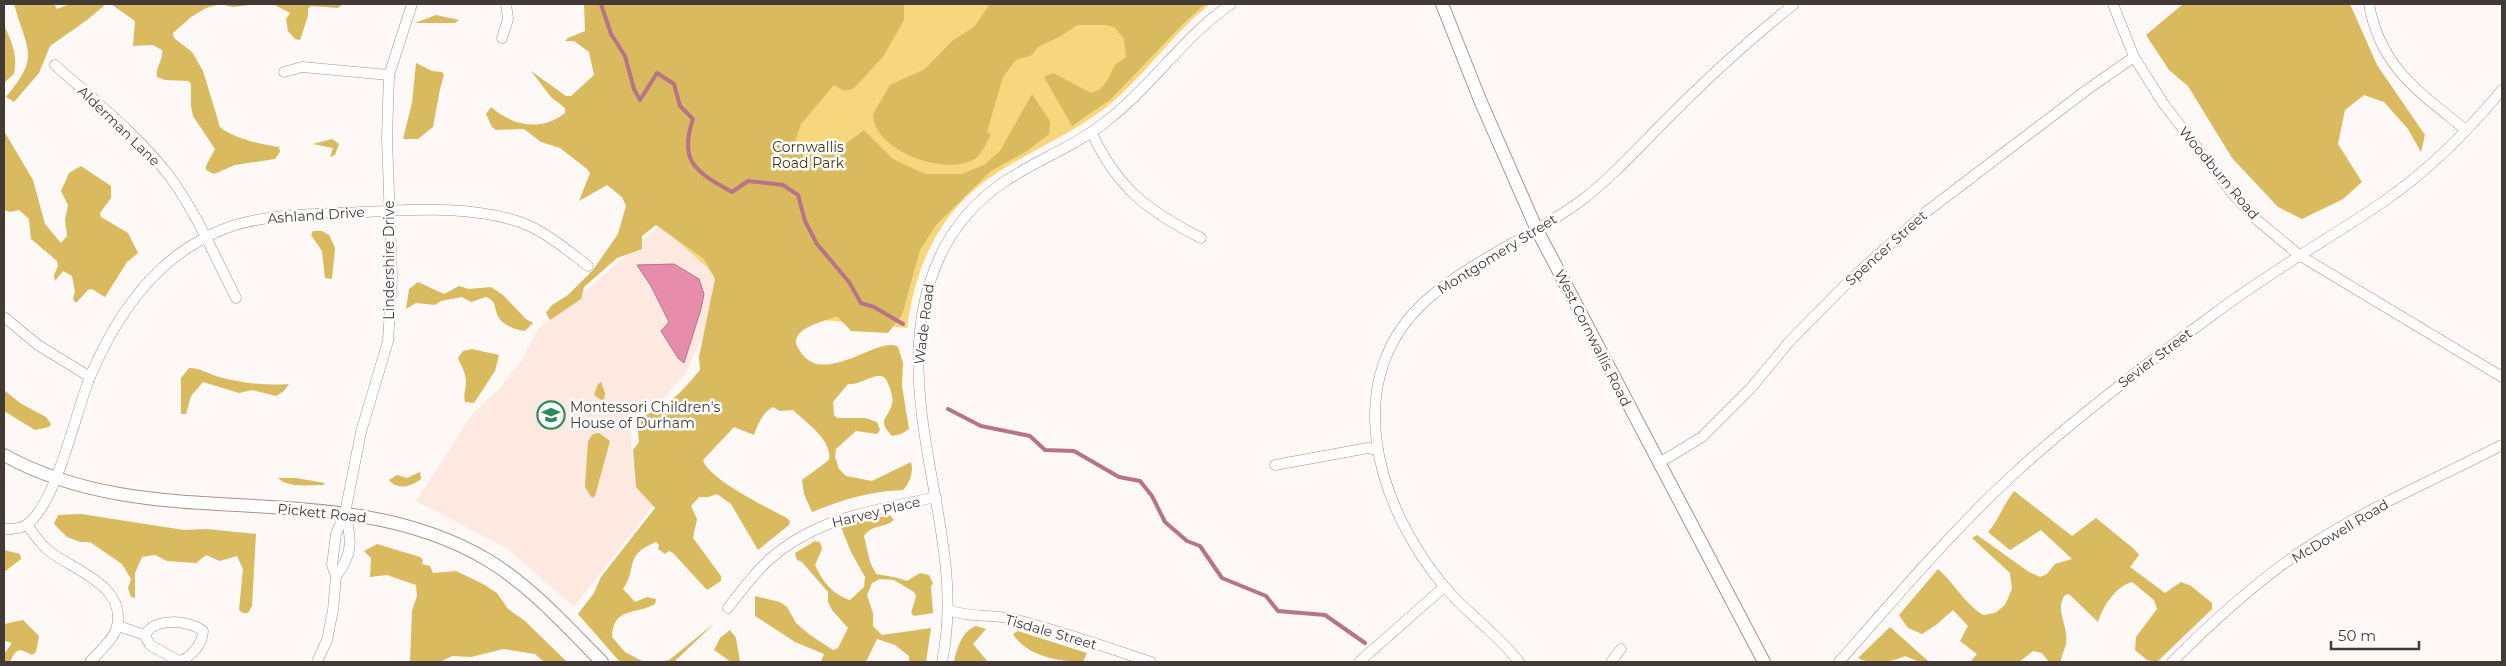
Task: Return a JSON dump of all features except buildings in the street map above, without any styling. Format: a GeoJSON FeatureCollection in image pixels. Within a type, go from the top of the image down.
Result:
{"type":"FeatureCollection","features":[{"type":"Feature","properties":{"kind":"street","name":"Lindershire Drive"},"geometry":{"type":"LineString","coordinates":[[345,514],[360,432],[388,341],[392,278],[386,138],[390,75],[401,33],[412,4]]}},
{"type":"Feature","properties":{"kind":"street"},"geometry":{"type":"LineString","coordinates":[[502,38],[508,18],[506,4]]}},
{"type":"Feature","properties":{"kind":"street","name":"Wade Road"},"geometry":{"type":"LineString","coordinates":[[942,662],[949,610],[949,589],[936,497],[927,450],[918,373],[922,320],[932,271],[950,235],[969,210],[985,195],[1006,180],[1092,133],[1134,98],[1196,33],[1231,4]]}},
{"type":"Feature","properties":{"kind":"street","name":"West Cornwallis Road"},"geometry":{"type":"LineString","coordinates":[[1442,4],[1480,100],[1537,230],[1764,662]]}},
{"type":"Feature","properties":{"kind":"street","name":"Montgomery Street"},"geometry":{"type":"LineString","coordinates":[[1519,662],[1502,642],[1444,587],[1429,567],[1406,529],[1385,478],[1378,450],[1375,426],[1376,392],[1384,360],[1402,329],[1437,291],[1582,200],[1615,172],[1687,99],[1794,4]]}},
{"type":"Feature","properties":{"kind":"street","name":"Woodburn Road"},"geometry":{"type":"LineString","coordinates":[[2113,4],[2134,56],[2162,103],[2232,193],[2257,220],[2299,255],[2502,377]]}},
{"type":"Feature","properties":{"kind":"street"},"geometry":{"type":"LineString","coordinates":[[2368,4],[2379,40],[2394,66],[2408,82],[2466,130]]}},
{"type":"Feature","properties":{"kind":"street","name":"Spencer Street"},"geometry":{"type":"LineString","coordinates":[[1659,462],[1702,437],[1750,389],[1790,341],[1849,281],[1919,218],[2134,56]]}},
{"type":"Feature","properties":{"kind":"street","name":"Alderman Lane"},"geometry":{"type":"LineString","coordinates":[[56,64],[159,164],[170,178],[205,238],[236,298]]}},
{"type":"Feature","properties":{"kind":"street"},"geometry":{"type":"LineString","coordinates":[[284,72],[302,67],[390,75]]}},
{"type":"Feature","properties":{"kind":"street","name":"Sevier Street"},"geometry":{"type":"LineString","coordinates":[[1839,662],[1947,541],[2015,473],[2116,387],[2234,299],[2383,202],[2429,165],[2466,130],[2502,90]]}},
{"type":"Feature","properties":{"kind":"street"},"geometry":{"type":"LineString","coordinates":[[1092,133],[1099,148],[1123,183],[1138,200],[1168,221],[1201,238]]}},
{"type":"Feature","properties":{"kind":"street","name":"Ashland Drive"},"geometry":{"type":"LineString","coordinates":[[27,525],[38,512],[56,479],[90,377],[105,345],[132,301],[153,277],[185,250],[205,238],[234,226],[274,216],[447,209],[498,216],[522,223],[539,232],[588,266]]}},
{"type":"Feature","properties":{"kind":"street"},"geometry":{"type":"LineString","coordinates":[[4,317],[38,345],[90,377]]}},
{"type":"Feature","properties":{"kind":"street","name":"McDowell Road"},"geometry":{"type":"LineString","coordinates":[[2172,662],[2252,590],[2311,545],[2397,496],[2502,445]]}},
{"type":"Feature","properties":{"kind":"street"},"geometry":{"type":"LineString","coordinates":[[1274,465],[1368,448],[1378,450]]}},
{"type":"Feature","properties":{"kind":"street","name":"Pickett Road"},"geometry":{"type":"LineString","coordinates":[[4,455],[56,479],[79,487],[128,497],[345,514],[398,523],[428,532],[486,560],[519,582],[602,662]]}},
{"type":"Feature","properties":{"kind":"street","name":"Harvey Place"},"geometry":{"type":"LineString","coordinates":[[728,608],[770,559],[808,532],[851,515],[936,497]]}},
{"type":"Feature","properties":{"kind":"street"},"geometry":{"type":"LineString","coordinates":[[336,576],[332,565],[336,534],[345,514]]}},
{"type":"Feature","properties":{"kind":"street"},"geometry":{"type":"LineString","coordinates":[[317,662],[327,640],[336,576],[350,555],[351,536],[345,514]]}},
{"type":"Feature","properties":{"kind":"street"},"geometry":{"type":"LineString","coordinates":[[4,529],[19,528],[27,525],[48,550],[91,577],[110,594],[117,613],[118,626],[112,637],[90,662]]}},
{"type":"Feature","properties":{"kind":"street"},"geometry":{"type":"LineString","coordinates":[[334,552],[350,555]]}},
{"type":"Feature","properties":{"kind":"street"},"geometry":{"type":"LineString","coordinates":[[1359,662],[1444,587]]}},
{"type":"Feature","properties":{"kind":"street","name":"Tisdale Street"},"geometry":{"type":"LineString","coordinates":[[949,610],[959,614],[992,616],[1037,625],[1151,662]]}},
{"type":"Feature","properties":{"kind":"street"},"geometry":{"type":"LineString","coordinates":[[118,626],[145,635],[150,645],[179,661],[186,659],[203,640],[203,631],[195,624],[184,622],[155,625],[148,628],[145,635]]}},
{"type":"Feature","properties":{"kind":"street"},"geometry":{"type":"LineString","coordinates":[[1611,662],[1621,649]]}},
{"type":"Feature","properties":{"kind":"shaded area","name":"Montessori Children's House of Durham"},"geometry":{"type":"Polygon","coordinates":[[[659,226],[692,248],[717,275],[711,319],[685,374],[661,401],[643,402],[630,417],[634,482],[654,504],[574,607],[508,549],[416,501],[473,413],[499,389],[522,360],[538,329],[579,297],[659,226]]]}},
{"type":"Feature","properties":{"kind":"shaded area"},"geometry":{"type":"Polygon","coordinates":[[[674,264],[699,279],[704,294],[684,363],[678,358],[661,331],[669,322],[651,286],[637,265],[674,264]]]}},
{"type":"Feature","properties":{"kind":"green space"},"geometry":{"type":"Polygon","coordinates":[[[14,4],[54,4],[57,9],[70,4],[106,4],[50,46],[39,73],[14,102],[6,97],[24,72],[28,53],[14,4]]]}},
{"type":"Feature","properties":{"kind":"green space"},"geometry":{"type":"Polygon","coordinates":[[[111,4],[220,4],[206,8],[191,17],[173,33],[174,38],[192,52],[203,71],[220,127],[240,138],[279,147],[280,152],[275,159],[235,165],[214,174],[206,170],[206,166],[215,149],[193,116],[191,84],[188,81],[165,80],[157,77],[162,50],[153,45],[133,46],[135,21],[111,4]]]}},
{"type":"Feature","properties":{"kind":"green space"},"geometry":{"type":"Polygon","coordinates":[[[220,4],[258,4],[233,7],[220,4]]]}},
{"type":"Feature","properties":{"kind":"green space"},"geometry":{"type":"Polygon","coordinates":[[[273,4],[343,4],[338,8],[311,6],[308,9],[308,16],[300,40],[295,39],[288,31],[286,19],[290,13],[273,4]]]}},
{"type":"Feature","properties":{"kind":"green space","name":"Cornwallis Road Park"},"geometry":{"type":"Polygon","coordinates":[[[584,4],[904,4],[904,20],[883,57],[853,89],[844,91],[834,85],[801,124],[792,151],[803,154],[822,154],[839,148],[864,130],[893,159],[905,165],[926,174],[962,174],[984,165],[1000,151],[1032,94],[1050,121],[1049,134],[1027,151],[991,171],[936,225],[920,250],[902,315],[888,333],[851,331],[837,316],[810,326],[800,333],[796,339],[798,348],[810,361],[822,365],[836,363],[878,347],[890,345],[898,347],[903,363],[902,386],[909,429],[901,434],[892,436],[887,430],[884,420],[890,409],[892,398],[885,378],[881,376],[848,384],[833,402],[834,415],[837,418],[865,418],[877,422],[880,430],[877,434],[856,431],[836,449],[835,457],[839,469],[846,476],[872,481],[911,462],[912,473],[903,490],[879,492],[856,497],[812,512],[804,494],[802,480],[829,460],[827,445],[817,432],[793,410],[780,411],[773,407],[763,415],[754,435],[734,427],[703,460],[707,468],[727,484],[787,518],[790,521],[789,525],[758,550],[731,504],[717,494],[699,497],[691,506],[697,519],[693,538],[721,576],[721,581],[707,590],[673,553],[669,551],[665,554],[658,549],[659,545],[656,542],[639,552],[635,557],[630,575],[623,589],[635,602],[647,597],[656,599],[655,604],[621,616],[613,627],[612,637],[625,652],[644,662],[620,662],[578,614],[594,593],[601,577],[655,508],[636,487],[633,450],[639,442],[637,421],[670,401],[700,370],[699,357],[715,279],[704,259],[656,225],[642,236],[642,249],[617,258],[584,287],[581,299],[550,320],[546,313],[552,305],[568,295],[593,270],[618,234],[626,206],[622,197],[607,185],[579,201],[590,173],[587,169],[560,148],[541,142],[524,129],[496,130],[492,127],[486,114],[491,107],[508,119],[527,124],[537,124],[546,123],[565,113],[565,108],[551,97],[531,71],[566,96],[571,96],[594,75],[589,52],[574,41],[565,41],[585,31],[584,4]]]}},
{"type":"Feature","properties":{"kind":"green space","name":"Cornwallis Road Park"},"geometry":{"type":"Polygon","coordinates":[[[673,4],[1210,4],[1105,108],[1068,132],[1003,169],[982,183],[964,199],[936,236],[926,257],[917,280],[907,328],[801,318],[784,336],[553,130],[673,4]]]}},
{"type":"Feature","properties":{"kind":"green space"},"geometry":{"type":"Polygon","coordinates":[[[990,4],[1205,4],[1183,24],[1111,99],[1072,126],[1044,77],[1053,73],[1091,93],[1100,89],[1106,83],[1115,66],[1126,57],[1124,39],[1115,28],[1107,25],[1077,25],[1061,36],[1038,47],[1032,55],[1016,60],[1003,77],[987,132],[991,135],[976,158],[964,163],[948,165],[931,163],[898,149],[885,139],[876,127],[873,114],[890,85],[925,69],[952,41],[974,27],[990,4]]]}},
{"type":"Feature","properties":{"kind":"green space"},"geometry":{"type":"Polygon","coordinates":[[[2183,4],[2350,4],[2377,65],[2425,135],[2421,152],[2408,129],[2384,102],[2364,95],[2345,110],[2338,144],[2362,182],[2343,199],[2302,219],[2278,207],[2232,158],[2188,86],[2169,70],[2146,35],[2183,4]]]}},
{"type":"Feature","properties":{"kind":"green space"},"geometry":{"type":"Polygon","coordinates":[[[436,15],[459,20],[455,23],[415,23],[436,15]]]}},
{"type":"Feature","properties":{"kind":"green space"},"geometry":{"type":"Polygon","coordinates":[[[4,25],[12,43],[15,67],[14,74],[4,83],[4,25]]]}},
{"type":"Feature","properties":{"kind":"green space"},"geometry":{"type":"Polygon","coordinates":[[[416,63],[432,71],[442,72],[444,75],[433,127],[418,139],[403,139],[412,103],[416,63]]]}},
{"type":"Feature","properties":{"kind":"green space"},"geometry":{"type":"Polygon","coordinates":[[[4,131],[33,180],[45,224],[61,243],[67,236],[65,220],[68,205],[61,191],[69,173],[81,166],[111,186],[111,198],[100,213],[101,217],[128,233],[138,253],[127,262],[105,297],[92,289],[88,290],[76,303],[73,299],[75,291],[72,276],[63,271],[55,281],[54,275],[58,266],[57,261],[31,239],[29,219],[19,210],[10,212],[4,210],[4,131]]]}},
{"type":"Feature","properties":{"kind":"green space"},"geometry":{"type":"Polygon","coordinates":[[[332,139],[339,144],[335,155],[330,157],[333,148],[313,144],[332,139]]]}},
{"type":"Feature","properties":{"kind":"green space"},"geometry":{"type":"Polygon","coordinates":[[[313,231],[322,231],[329,235],[335,248],[332,279],[325,278],[322,251],[311,235],[313,231]]]}},
{"type":"Feature","properties":{"kind":"green space"},"geometry":{"type":"Polygon","coordinates":[[[418,282],[444,294],[459,286],[469,289],[491,287],[503,295],[526,319],[533,323],[525,331],[510,326],[500,319],[494,303],[486,297],[471,302],[462,297],[441,301],[435,305],[416,303],[406,309],[409,289],[418,282]]]}},
{"type":"Feature","properties":{"kind":"green space"},"geometry":{"type":"Polygon","coordinates":[[[472,349],[499,355],[495,371],[474,403],[465,402],[466,379],[458,358],[463,351],[472,349]]]}},
{"type":"Feature","properties":{"kind":"green space"},"geometry":{"type":"Polygon","coordinates":[[[189,368],[245,382],[271,385],[289,384],[284,391],[276,396],[252,390],[239,393],[203,382],[191,396],[186,414],[181,414],[181,378],[189,368]]]}},
{"type":"Feature","properties":{"kind":"green space"},"geometry":{"type":"Polygon","coordinates":[[[601,382],[605,393],[604,402],[594,395],[598,384],[601,382]]]}},
{"type":"Feature","properties":{"kind":"green space"},"geometry":{"type":"Polygon","coordinates":[[[4,390],[20,403],[46,417],[51,424],[49,427],[35,430],[4,411],[4,390]]]}},
{"type":"Feature","properties":{"kind":"green space"},"geometry":{"type":"Polygon","coordinates":[[[599,433],[610,441],[595,496],[592,498],[585,487],[588,441],[593,434],[599,433]]]}},
{"type":"Feature","properties":{"kind":"green space"},"geometry":{"type":"Polygon","coordinates":[[[420,472],[421,479],[413,484],[401,486],[389,480],[397,475],[407,478],[420,472]]]}},
{"type":"Feature","properties":{"kind":"green space"},"geometry":{"type":"Polygon","coordinates":[[[278,478],[296,478],[325,483],[323,485],[293,485],[278,478]]]}},
{"type":"Feature","properties":{"kind":"green space"},"geometry":{"type":"Polygon","coordinates":[[[2014,491],[2072,536],[2096,518],[2139,555],[2130,567],[2165,593],[2181,582],[2191,586],[2212,603],[2212,609],[2157,662],[2147,660],[2135,650],[2136,637],[2157,609],[2154,600],[2132,582],[2116,592],[2103,610],[2098,622],[2069,594],[2065,595],[2062,601],[2061,612],[2066,630],[2066,643],[2061,662],[2049,662],[2042,653],[2033,651],[2019,662],[1970,662],[1977,654],[1960,641],[1968,626],[1953,610],[1922,634],[1908,628],[1899,615],[1938,569],[1970,605],[1983,615],[1995,613],[2005,605],[2012,589],[2010,573],[1972,538],[1977,535],[2029,572],[2040,577],[2047,574],[2055,564],[2072,559],[2041,530],[2010,550],[1988,532],[2014,491]]]}},
{"type":"Feature","properties":{"kind":"green space"},"geometry":{"type":"Polygon","coordinates":[[[81,514],[184,530],[207,529],[256,534],[252,606],[248,613],[243,613],[239,610],[243,569],[237,556],[220,561],[206,555],[196,563],[167,561],[155,555],[142,557],[135,573],[135,598],[131,597],[128,588],[131,579],[122,564],[90,542],[80,542],[67,537],[54,524],[58,515],[81,514]]]}},
{"type":"Feature","properties":{"kind":"green space"},"geometry":{"type":"Polygon","coordinates":[[[890,515],[894,520],[867,532],[864,536],[870,562],[876,574],[907,581],[920,573],[929,575],[933,583],[931,587],[933,613],[914,616],[911,613],[916,596],[914,592],[894,580],[880,579],[872,583],[867,595],[873,613],[873,626],[882,635],[931,628],[926,662],[909,662],[909,656],[895,645],[877,639],[866,662],[821,662],[824,654],[795,642],[755,616],[755,596],[780,602],[787,607],[796,623],[810,635],[833,650],[838,648],[848,628],[832,610],[828,602],[828,592],[802,562],[797,560],[795,553],[815,541],[820,542],[822,549],[815,565],[818,571],[833,591],[850,600],[864,587],[865,577],[851,552],[841,527],[849,523],[890,515]]]}},
{"type":"Feature","properties":{"kind":"green space"},"geometry":{"type":"Polygon","coordinates":[[[377,544],[420,557],[423,560],[422,564],[430,566],[433,573],[456,571],[483,584],[497,593],[508,609],[525,621],[567,662],[544,662],[535,654],[503,649],[471,657],[452,656],[440,662],[410,662],[412,611],[417,596],[416,585],[387,575],[370,577],[371,558],[364,551],[377,544]]]}},
{"type":"Feature","properties":{"kind":"green space"},"geometry":{"type":"Polygon","coordinates":[[[4,550],[20,554],[21,559],[4,572],[4,550]]]}},
{"type":"Feature","properties":{"kind":"green space"},"geometry":{"type":"Polygon","coordinates":[[[23,620],[39,636],[36,652],[32,655],[20,650],[14,654],[10,662],[4,662],[4,654],[12,643],[5,641],[4,624],[23,620]]]}},
{"type":"Feature","properties":{"kind":"green space"},"geometry":{"type":"Polygon","coordinates":[[[715,623],[674,662],[657,662],[669,660],[715,623]]]}},
{"type":"Feature","properties":{"kind":"green space"},"geometry":{"type":"Polygon","coordinates":[[[976,626],[986,629],[973,644],[988,662],[954,662],[964,636],[971,628],[976,626]]]}},
{"type":"Feature","properties":{"kind":"green space"},"geometry":{"type":"Polygon","coordinates":[[[1890,627],[1931,662],[1920,662],[1905,656],[1881,662],[1869,662],[1858,658],[1890,627]]]}},
{"type":"Feature","properties":{"kind":"green space"},"geometry":{"type":"Polygon","coordinates":[[[730,630],[736,638],[740,662],[731,662],[714,650],[720,638],[730,630]]]}},
{"type":"Feature","properties":{"kind":"green space"},"geometry":{"type":"Polygon","coordinates":[[[1018,631],[1087,653],[1083,662],[1064,661],[1044,656],[1026,648],[1019,642],[1013,634],[1018,631]]]}},
{"type":"Feature","properties":{"kind":"waterway"},"geometry":{"type":"LineString","coordinates":[[601,4],[611,34],[625,56],[634,89],[640,100],[657,73],[674,84],[680,106],[693,119],[688,146],[690,156],[700,172],[732,192],[748,181],[783,185],[798,195],[805,221],[817,244],[849,282],[861,303],[874,307],[903,324]]}},
{"type":"Feature","properties":{"kind":"waterway"},"geometry":{"type":"LineString","coordinates":[[948,409],[981,426],[1030,436],[1045,450],[1074,451],[1119,477],[1140,481],[1152,496],[1165,522],[1187,541],[1200,546],[1222,578],[1266,596],[1278,611],[1325,615],[1365,643]]}},
{"type":"Feature","properties":{"kind":"place","name":"Montessori Children's House of Durham"},"geometry":{"type":"Point","coordinates":[551,415]}}]}
